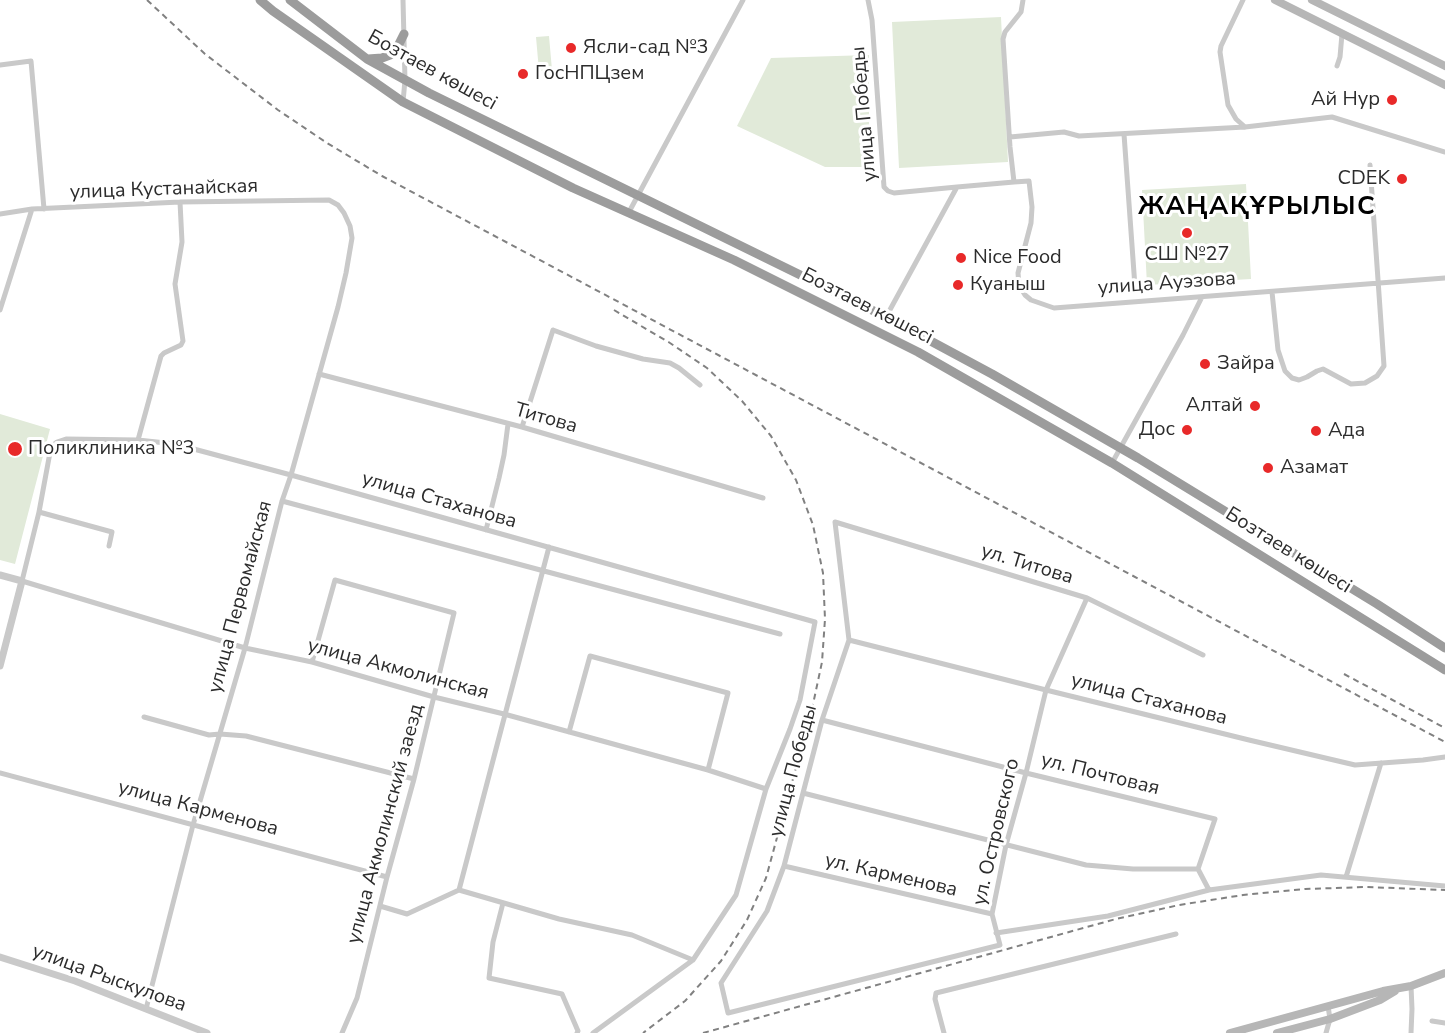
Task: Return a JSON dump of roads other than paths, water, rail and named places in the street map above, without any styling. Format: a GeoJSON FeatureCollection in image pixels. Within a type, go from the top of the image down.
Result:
{"type":"FeatureCollection","features":[{"type":"Feature","properties":{"kind":"highway","name":"Бозтаев көшесі"},"geometry":{"type":"LineString","coordinates":[[260,0],[403,102],[573,188],[734,260],[918,352],[1112,463],[1445,670]]}},
{"type":"Feature","properties":{"kind":"highway","name":"Бозтаев көшесі"},"geometry":{"type":"LineString","coordinates":[[290,0],[367,59],[429,93],[885,317],[992,374],[1121,448],[1445,648]]}},
{"type":"Feature","properties":{"kind":"highway"},"geometry":{"type":"LineString","coordinates":[[367,59],[390,55],[396,50],[404,34]]}},
{"type":"Feature","properties":{"kind":"main road"},"geometry":{"type":"LineString","coordinates":[[1275,0],[1445,85]]}},
{"type":"Feature","properties":{"kind":"main road"},"geometry":{"type":"LineString","coordinates":[[1318,1],[1445,66]]}},
{"type":"Feature","properties":{"kind":"main road"},"geometry":{"type":"LineString","coordinates":[[1230,1033],[1383,991],[1411,986],[1445,973]]}},
{"type":"Feature","properties":{"kind":"main road"},"geometry":{"type":"LineString","coordinates":[[1277,1033],[1330,1019],[1380,1000],[1402,988]]}},
{"type":"Feature","properties":{"kind":"street"},"geometry":{"type":"LineString","coordinates":[[403,0],[405,80],[403,102]]}},
{"type":"Feature","properties":{"kind":"street"},"geometry":{"type":"LineString","coordinates":[[629,212],[743,0]]}},
{"type":"Feature","properties":{"kind":"street","name":"улица Победы"},"geometry":{"type":"LineString","coordinates":[[868,0],[872,20],[884,187],[894,193],[957,187]]}},
{"type":"Feature","properties":{"kind":"street"},"geometry":{"type":"LineString","coordinates":[[885,317],[957,187],[1014,182],[1003,39],[1005,32],[1021,12],[1023,0]]}},
{"type":"Feature","properties":{"kind":"street"},"geometry":{"type":"LineString","coordinates":[[1243,0],[1220,52],[1228,105],[1236,119],[1245,127]]}},
{"type":"Feature","properties":{"kind":"street"},"geometry":{"type":"LineString","coordinates":[[1337,66],[1342,34]]}},
{"type":"Feature","properties":{"kind":"street"},"geometry":{"type":"LineString","coordinates":[[0,65],[32,61],[44,209]]}},
{"type":"Feature","properties":{"kind":"street"},"geometry":{"type":"LineString","coordinates":[[1010,137],[1064,132],[1079,136],[1245,127],[1332,117],[1445,152]]}},
{"type":"Feature","properties":{"kind":"street"},"geometry":{"type":"LineString","coordinates":[[1124,134],[1135,287]]}},
{"type":"Feature","properties":{"kind":"street"},"geometry":{"type":"LineString","coordinates":[[1272,292],[1278,350],[1285,371],[1292,378],[1299,380],[1323,369],[1351,384],[1365,384],[1377,376],[1384,366],[1370,165]]}},
{"type":"Feature","properties":{"kind":"street","name":"улица Ауэзова"},"geometry":{"type":"LineString","coordinates":[[1014,182],[1029,181],[1032,207],[1031,223],[1018,273],[1019,285],[1031,300],[1054,308],[1445,278]]}},
{"type":"Feature","properties":{"kind":"street","name":"улица Кустанайская"},"geometry":{"type":"LineString","coordinates":[[0,214],[32,209],[180,202],[329,200]]}},
{"type":"Feature","properties":{"kind":"street","name":"улица Первомайская"},"geometry":{"type":"LineString","coordinates":[[146,1009],[194,825],[245,648],[282,501],[346,273],[352,238],[350,226],[338,205],[329,200]]}},
{"type":"Feature","properties":{"kind":"street"},"geometry":{"type":"LineString","coordinates":[[138,440],[161,356],[183,342],[175,284],[182,242],[180,202]]}},
{"type":"Feature","properties":{"kind":"street"},"geometry":{"type":"LineString","coordinates":[[0,310],[32,209]]}},
{"type":"Feature","properties":{"kind":"street"},"geometry":{"type":"LineString","coordinates":[[1112,463],[1202,297]]}},
{"type":"Feature","properties":{"kind":"street"},"geometry":{"type":"LineString","coordinates":[[522,427],[553,330],[596,346],[642,359],[670,363],[700,385]]}},
{"type":"Feature","properties":{"kind":"street","name":"Титова"},"geometry":{"type":"LineString","coordinates":[[319,374],[522,427],[763,498]]}},
{"type":"Feature","properties":{"kind":"street"},"geometry":{"type":"LineString","coordinates":[[486,530],[500,478],[508,424]]}},
{"type":"Feature","properties":{"kind":"street","name":"улица Стаханова"},"geometry":{"type":"LineString","coordinates":[[39,512],[51,447],[57,442],[66,439],[138,440],[175,444],[810,620]]}},
{"type":"Feature","properties":{"kind":"street"},"geometry":{"type":"LineString","coordinates":[[282,501],[780,634]]}},
{"type":"Feature","properties":{"kind":"street"},"geometry":{"type":"LineString","coordinates":[[0,666],[39,512],[112,532],[109,546]]}},
{"type":"Feature","properties":{"kind":"street","name":"улица Победы"},"geometry":{"type":"LineString","coordinates":[[728,1013],[721,983],[767,911],[784,866],[822,720],[849,640],[835,522]]}},
{"type":"Feature","properties":{"kind":"street","name":"ул. Титова"},"geometry":{"type":"LineString","coordinates":[[835,522],[1087,598],[1203,655]]}},
{"type":"Feature","properties":{"kind":"street"},"geometry":{"type":"LineString","coordinates":[[459,890],[549,548]]}},
{"type":"Feature","properties":{"kind":"street"},"geometry":{"type":"LineString","coordinates":[[0,575],[22,581]]}},
{"type":"Feature","properties":{"kind":"street","name":"улица Акмолинский заезд"},"geometry":{"type":"LineString","coordinates":[[312,662],[335,580],[454,613],[357,998],[342,1033]]}},
{"type":"Feature","properties":{"kind":"street","name":"улица Акмолинская"},"geometry":{"type":"LineString","coordinates":[[22,581],[245,648],[312,662],[708,770],[766,789]]}},
{"type":"Feature","properties":{"kind":"street","name":"ул. Островского"},"geometry":{"type":"LineString","coordinates":[[728,1013],[1000,945],[992,914],[1006,845],[1046,690],[1087,598]]}},
{"type":"Feature","properties":{"kind":"street","name":"улица Победы"},"geometry":{"type":"LineString","coordinates":[[593,1033],[693,960],[736,895],[766,789],[800,700],[816,624],[810,620]]}},
{"type":"Feature","properties":{"kind":"street","name":"улица Стаханова"},"geometry":{"type":"LineString","coordinates":[[849,640],[1355,765],[1445,757]]}},
{"type":"Feature","properties":{"kind":"street"},"geometry":{"type":"LineString","coordinates":[[569,732],[590,656],[728,693],[708,770]]}},
{"type":"Feature","properties":{"kind":"street"},"geometry":{"type":"LineString","coordinates":[[144,717],[209,735],[246,736],[414,779]]}},
{"type":"Feature","properties":{"kind":"street","name":"ул. Почтовая"},"geometry":{"type":"LineString","coordinates":[[822,720],[1215,819],[1198,869]]}},
{"type":"Feature","properties":{"kind":"street"},"geometry":{"type":"LineString","coordinates":[[1346,877],[1382,763]]}},
{"type":"Feature","properties":{"kind":"street","name":"улица Карменова"},"geometry":{"type":"LineString","coordinates":[[0,773],[387,877]]}},
{"type":"Feature","properties":{"kind":"street"},"geometry":{"type":"LineString","coordinates":[[803,793],[1086,865],[1133,869],[1198,869],[1209,890]]}},
{"type":"Feature","properties":{"kind":"street","name":"ул. Карменова"},"geometry":{"type":"LineString","coordinates":[[784,866],[992,914]]}},
{"type":"Feature","properties":{"kind":"street"},"geometry":{"type":"LineString","coordinates":[[996,933],[1108,916],[1209,890],[1321,875],[1445,886]]}},
{"type":"Feature","properties":{"kind":"street"},"geometry":{"type":"LineString","coordinates":[[380,906],[407,914],[459,890],[559,919],[632,935],[693,960]]}},
{"type":"Feature","properties":{"kind":"street"},"geometry":{"type":"LineString","coordinates":[[503,903],[493,942],[489,978],[562,994],[578,1033]]}},
{"type":"Feature","properties":{"kind":"street"},"geometry":{"type":"LineString","coordinates":[[944,1033],[935,999],[936,993],[1176,934]]}},
{"type":"Feature","properties":{"kind":"street","name":"улица Рыскулова"},"geometry":{"type":"LineString","coordinates":[[0,957],[75,981],[207,1033]]}},
{"type":"Feature","properties":{"kind":"street"},"geometry":{"type":"LineString","coordinates":[[1411,986],[1411,1033]]}},
{"type":"Feature","properties":{"kind":"street"},"geometry":{"type":"LineString","coordinates":[[1326,1033],[1330,1019],[1328,1006]]}},
{"type":"Feature","properties":{"kind":"street"},"geometry":{"type":"LineString","coordinates":[[1432,1021],[1445,1023]]}},
{"type":"Feature","properties":{"kind":"railway"},"geometry":{"type":"LineString","coordinates":[[147,0],[205,54],[278,110],[382,176],[1445,742]]}},
{"type":"Feature","properties":{"kind":"railway"},"geometry":{"type":"LineString","coordinates":[[614,310],[707,368],[742,401],[771,436],[796,480],[813,525],[823,573],[825,619],[822,662],[812,709],[766,878],[747,920],[721,961],[685,1001],[643,1033]]}},
{"type":"Feature","properties":{"kind":"railway"},"geometry":{"type":"LineString","coordinates":[[1344,674],[1445,728]]}},
{"type":"Feature","properties":{"kind":"railway"},"geometry":{"type":"LineString","coordinates":[[703,1033],[1116,919],[1179,905],[1243,895],[1305,889],[1366,887],[1445,890]]}},
{"type":"Feature","properties":{"kind":"place","name":"Ясли-сад №3"},"geometry":{"type":"Point","coordinates":[571,48]}},
{"type":"Feature","properties":{"kind":"place","name":"ГосНПЦзем"},"geometry":{"type":"Point","coordinates":[523,74]}},
{"type":"Feature","properties":{"kind":"place","name":"Ай Нур"},"geometry":{"type":"Point","coordinates":[1392,100]}},
{"type":"Feature","properties":{"kind":"place","name":"CDEK"},"geometry":{"type":"Point","coordinates":[1402,179]}},
{"type":"Feature","properties":{"kind":"place","name":"СШ №27"},"geometry":{"type":"Point","coordinates":[1187,233]}},
{"type":"Feature","properties":{"kind":"place","name":"Nice Food"},"geometry":{"type":"Point","coordinates":[961,258]}},
{"type":"Feature","properties":{"kind":"place","name":"Куаныш"},"geometry":{"type":"Point","coordinates":[958,285]}},
{"type":"Feature","properties":{"kind":"place","name":"Зайра"},"geometry":{"type":"Point","coordinates":[1205,364]}},
{"type":"Feature","properties":{"kind":"place","name":"Алтай"},"geometry":{"type":"Point","coordinates":[1255,406]}},
{"type":"Feature","properties":{"kind":"place","name":"Дос"},"geometry":{"type":"Point","coordinates":[1187,430]}},
{"type":"Feature","properties":{"kind":"place","name":"Ада"},"geometry":{"type":"Point","coordinates":[1316,431]}},
{"type":"Feature","properties":{"kind":"place","name":"Поликлиника №3"},"geometry":{"type":"Point","coordinates":[15,449]}},
{"type":"Feature","properties":{"kind":"place","name":"Азамат"},"geometry":{"type":"Point","coordinates":[1268,468]}},
{"type":"Feature","properties":{"kind":"district","name":"ЖАҢАҚҰРЫЛЫС"},"geometry":{"type":"Point","coordinates":[1257,208]}}]}
